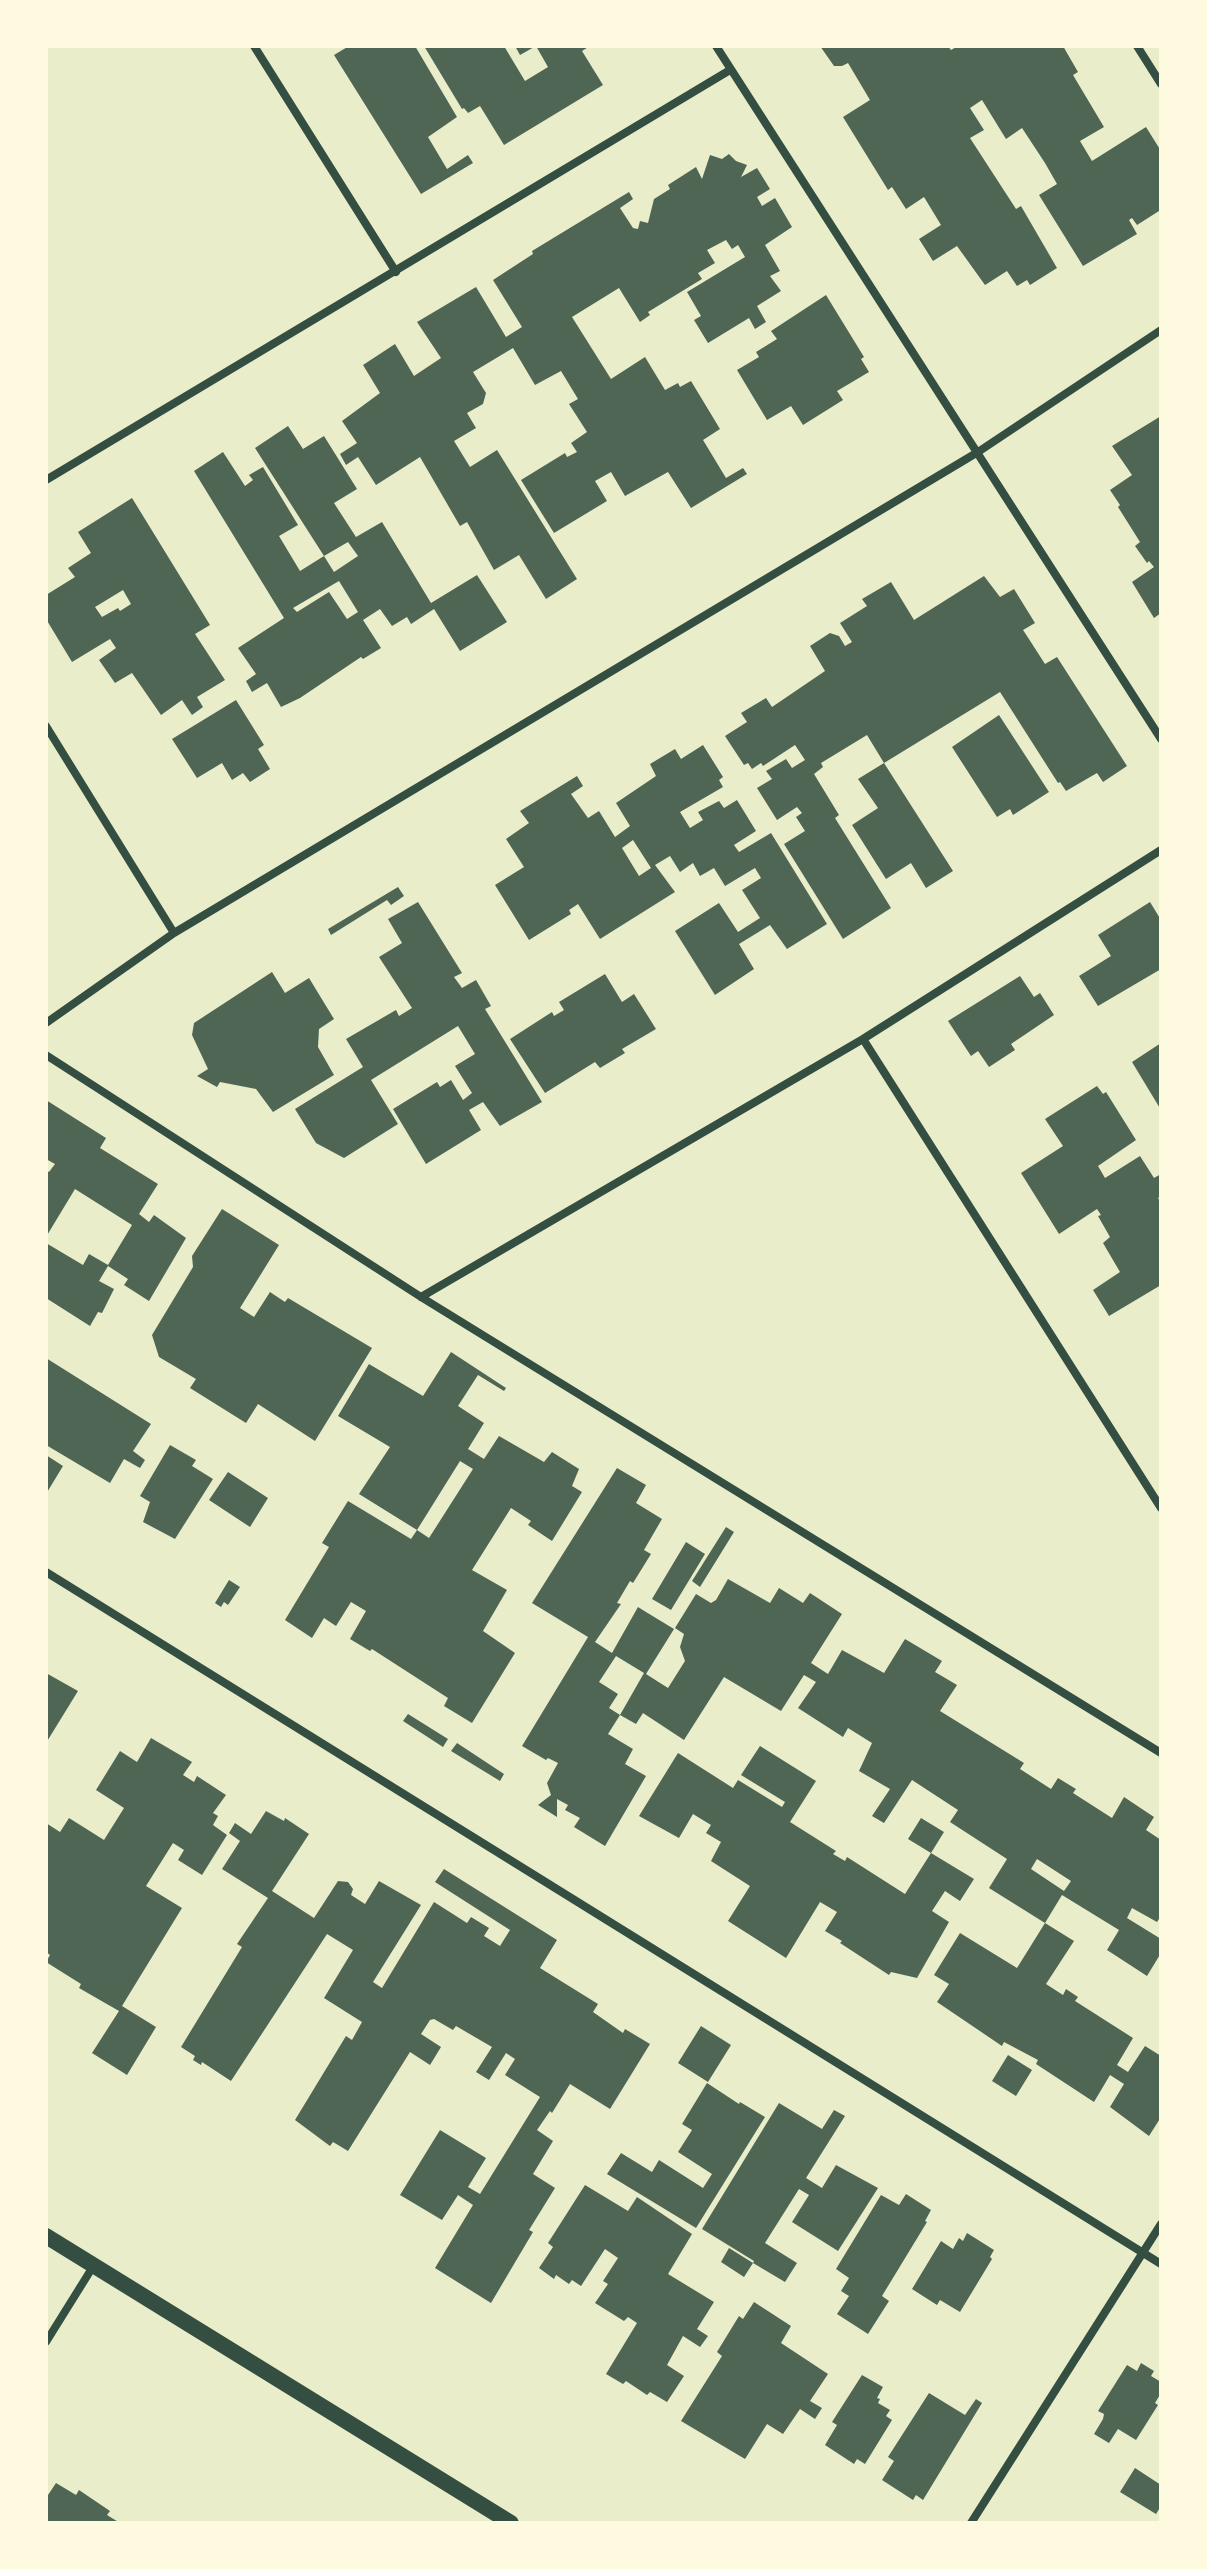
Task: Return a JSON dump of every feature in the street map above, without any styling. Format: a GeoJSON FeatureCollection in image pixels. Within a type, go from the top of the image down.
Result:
{"type":"FeatureCollection","features":[{"type":"Feature","properties":{"kind":"main road"},"geometry":{"type":"LineString","coordinates":[[46,2236],[511,2523]]}},
{"type":"Feature","properties":{"kind":"street"},"geometry":{"type":"LineString","coordinates":[[254,46],[396,272]]}},
{"type":"Feature","properties":{"kind":"street"},"geometry":{"type":"LineString","coordinates":[[716,46],[1161,739]]}},
{"type":"Feature","properties":{"kind":"street"},"geometry":{"type":"LineString","coordinates":[[1137,46],[1161,84]]}},
{"type":"Feature","properties":{"kind":"street"},"geometry":{"type":"LineString","coordinates":[[46,480],[730,70]]}},
{"type":"Feature","properties":{"kind":"street"},"geometry":{"type":"LineString","coordinates":[[46,1023],[174,933],[978,452],[1161,330]]}},
{"type":"Feature","properties":{"kind":"street"},"geometry":{"type":"LineString","coordinates":[[46,726],[174,933]]}},
{"type":"Feature","properties":{"kind":"street"},"geometry":{"type":"LineString","coordinates":[[421,1297],[863,1039],[1161,850]]}},
{"type":"Feature","properties":{"kind":"street"},"geometry":{"type":"LineString","coordinates":[[863,1039],[1161,1508]]}},
{"type":"Feature","properties":{"kind":"street"},"geometry":{"type":"LineString","coordinates":[[46,1055],[421,1297],[1161,1753]]}},
{"type":"Feature","properties":{"kind":"street"},"geometry":{"type":"LineString","coordinates":[[46,1572],[1161,2264]]}},
{"type":"Feature","properties":{"kind":"street"},"geometry":{"type":"LineString","coordinates":[[971,2523],[1161,2224]]}},
{"type":"Feature","properties":{"kind":"street"},"geometry":{"type":"LineString","coordinates":[[46,2342],[94,2265]]}},
{"type":"Feature","properties":{"kind":"building"},"geometry":{"type":"Polygon","coordinates":[[[349,46],[415,46],[457,117],[428,137],[447,169],[468,155],[473,163],[421,194],[334,55],[349,46]]]}},
{"type":"Feature","properties":{"kind":"building"},"geometry":{"type":"Polygon","coordinates":[[[424,46],[504,46],[525,81],[548,67],[536,46],[590,46],[582,51],[603,85],[504,145],[480,106],[468,113],[462,109],[424,46]]]}},
{"type":"Feature","properties":{"kind":"building"},"geometry":{"type":"Polygon","coordinates":[[[515,46],[536,46],[520,55],[515,46]]]}},
{"type":"Feature","properties":{"kind":"building"},"geometry":{"type":"Polygon","coordinates":[[[820,46],[948,46],[951,50],[958,46],[1063,46],[1078,72],[1073,75],[1104,127],[1080,141],[1092,161],[1146,127],[1161,151],[1161,214],[1159,211],[1137,225],[1132,218],[1129,220],[1137,234],[1083,266],[1039,195],[1057,184],[1045,163],[1022,128],[1006,139],[982,100],[970,108],[984,130],[970,138],[1016,209],[1021,206],[1057,268],[1030,285],[1027,280],[1017,286],[1007,271],[985,285],[957,246],[933,261],[919,239],[941,225],[924,197],[906,209],[892,187],[888,190],[843,117],[870,100],[848,63],[834,66],[820,46]]]}},
{"type":"Feature","properties":{"kind":"building"},"geometry":{"type":"Polygon","coordinates":[[[729,154],[747,165],[741,177],[757,168],[770,189],[757,197],[762,206],[775,198],[792,227],[765,245],[780,271],[770,276],[781,291],[757,306],[766,322],[755,329],[749,318],[708,343],[694,320],[701,316],[687,292],[745,257],[738,245],[732,249],[726,240],[707,250],[715,263],[698,273],[702,279],[648,312],[650,315],[640,322],[619,288],[572,317],[611,379],[645,357],[665,390],[691,381],[720,429],[703,440],[726,478],[743,468],[747,474],[691,508],[668,472],[625,496],[611,472],[595,481],[607,501],[554,533],[521,480],[565,453],[567,457],[577,452],[571,443],[587,432],[569,404],[578,399],[561,371],[535,385],[513,348],[473,372],[486,393],[483,404],[467,413],[476,428],[454,441],[470,467],[497,450],[577,579],[546,599],[519,555],[494,570],[467,522],[460,526],[420,457],[376,485],[358,457],[346,465],[340,454],[357,443],[342,421],[380,393],[363,365],[395,344],[414,376],[441,358],[417,322],[476,287],[506,337],[522,327],[493,280],[533,254],[532,251],[629,192],[633,199],[620,208],[633,228],[638,229],[640,221],[648,223],[654,199],[670,189],[668,185],[696,167],[702,179],[710,155],[722,159],[729,154]]]}},
{"type":"Feature","properties":{"kind":"building"},"geometry":{"type":"Polygon","coordinates":[[[826,295],[864,357],[861,359],[869,372],[837,391],[843,400],[803,425],[791,406],[767,420],[737,370],[759,357],[756,352],[777,339],[771,331],[826,295]]]}},
{"type":"Feature","properties":{"kind":"building"},"geometry":{"type":"Polygon","coordinates":[[[1161,416],[1161,613],[1154,618],[1132,582],[1154,567],[1149,561],[1147,563],[1135,546],[1140,542],[1110,490],[1132,475],[1112,446],[1161,416]]]}},
{"type":"Feature","properties":{"kind":"building"},"geometry":{"type":"Polygon","coordinates":[[[288,426],[303,449],[324,436],[357,489],[334,503],[356,537],[382,522],[431,603],[477,575],[507,622],[460,651],[434,609],[411,624],[407,617],[392,626],[380,609],[363,620],[381,648],[363,659],[361,657],[300,698],[281,707],[267,683],[252,692],[246,681],[256,674],[238,648],[284,618],[194,471],[223,452],[245,486],[253,480],[249,475],[263,467],[298,525],[279,536],[300,571],[324,556],[255,448],[288,426]],[[348,542],[324,556],[334,572],[358,556],[348,542]],[[339,581],[293,608],[297,612],[329,592],[347,619],[358,612],[339,581]]]}},
{"type":"Feature","properties":{"kind":"building"},"geometry":{"type":"Polygon","coordinates":[[[132,498],[210,625],[195,634],[225,680],[197,697],[203,707],[192,715],[182,700],[161,715],[132,673],[115,683],[99,660],[116,648],[110,639],[72,662],[46,619],[46,595],[75,577],[68,568],[91,553],[78,532],[132,498]],[[123,590],[95,607],[102,617],[131,604],[123,590]]]}},
{"type":"Feature","properties":{"kind":"building"},"geometry":{"type":"Polygon","coordinates":[[[984,576],[1000,597],[1014,589],[1035,623],[1023,630],[1045,664],[1057,657],[1127,766],[1103,782],[1097,773],[1066,791],[1000,692],[884,763],[867,735],[821,763],[823,767],[814,774],[839,815],[835,818],[891,908],[843,939],[784,844],[805,831],[796,817],[802,813],[797,807],[777,820],[757,788],[772,779],[766,771],[786,759],[792,768],[805,760],[795,745],[763,766],[761,763],[752,769],[748,763],[744,765],[725,736],[747,722],[741,713],[766,698],[772,707],[825,671],[810,646],[830,633],[839,636],[845,646],[852,642],[840,623],[867,606],[862,599],[891,582],[914,620],[984,576]]]}},
{"type":"Feature","properties":{"kind":"building"},"geometry":{"type":"Polygon","coordinates":[[[236,700],[264,745],[258,749],[270,769],[250,782],[243,773],[232,780],[222,763],[197,778],[172,739],[236,700]]]}},
{"type":"Feature","properties":{"kind":"building"},"geometry":{"type":"Polygon","coordinates":[[[999,715],[1049,792],[1013,815],[1010,809],[997,817],[952,747],[999,715]]]}},
{"type":"Feature","properties":{"kind":"building"},"geometry":{"type":"Polygon","coordinates":[[[703,745],[723,777],[719,780],[723,787],[680,812],[690,828],[703,820],[698,812],[719,801],[724,808],[737,800],[756,831],[734,845],[739,852],[771,833],[827,924],[787,949],[770,925],[739,944],[754,969],[715,995],[675,931],[719,903],[738,932],[760,918],[742,890],[761,878],[755,868],[725,886],[714,868],[700,876],[693,863],[680,872],[670,856],[655,865],[675,892],[600,939],[578,904],[569,910],[571,914],[529,940],[495,885],[524,867],[506,839],[529,823],[520,811],[577,776],[583,786],[571,794],[588,818],[599,811],[615,837],[630,826],[616,803],[656,776],[650,764],[675,749],[681,759],[703,745]],[[633,840],[622,848],[639,876],[651,868],[633,840]]]}},
{"type":"Feature","properties":{"kind":"building"},"geometry":{"type":"Polygon","coordinates":[[[884,763],[953,871],[926,888],[911,863],[886,879],[852,825],[878,808],[858,779],[884,763]]]}},
{"type":"Feature","properties":{"kind":"building"},"geometry":{"type":"Polygon","coordinates":[[[398,887],[404,896],[391,905],[387,900],[331,935],[328,929],[398,887]]]}},
{"type":"Feature","properties":{"kind":"building"},"geometry":{"type":"Polygon","coordinates":[[[418,902],[462,973],[454,977],[462,988],[476,980],[491,1006],[485,1009],[542,1102],[500,1126],[483,1102],[469,1110],[481,1130],[426,1164],[393,1109],[437,1082],[440,1087],[451,1080],[463,1100],[472,1093],[455,1066],[475,1054],[458,1026],[371,1080],[398,1124],[344,1158],[316,1143],[295,1109],[363,1067],[346,1039],[396,1010],[399,1016],[412,1008],[379,957],[402,943],[388,919],[418,902]]]}},
{"type":"Feature","properties":{"kind":"building"},"geometry":{"type":"Polygon","coordinates":[[[1150,902],[1161,920],[1161,969],[1098,1006],[1079,976],[1111,956],[1098,935],[1150,902]]]}},
{"type":"Feature","properties":{"kind":"building"},"geometry":{"type":"Polygon","coordinates":[[[272,972],[285,993],[309,978],[334,1019],[319,1029],[318,1047],[334,1075],[273,1112],[256,1089],[220,1082],[217,1087],[197,1076],[208,1069],[192,1035],[194,1023],[272,972]]]}},
{"type":"Feature","properties":{"kind":"building"},"geometry":{"type":"Polygon","coordinates":[[[605,974],[622,1002],[634,994],[656,1029],[622,1049],[625,1053],[600,1068],[595,1062],[545,1093],[510,1039],[552,1012],[554,1016],[564,1010],[559,1002],[605,974]]]}},
{"type":"Feature","properties":{"kind":"building"},"geometry":{"type":"Polygon","coordinates":[[[1020,976],[1034,997],[1040,993],[1054,1015],[1011,1044],[1015,1050],[989,1067],[978,1051],[971,1056],[948,1021],[1020,976]]]}},
{"type":"Feature","properties":{"kind":"building"},"geometry":{"type":"Polygon","coordinates":[[[1161,1043],[1161,1110],[1132,1062],[1161,1043]]]}},
{"type":"Feature","properties":{"kind":"building"},"geometry":{"type":"Polygon","coordinates":[[[1097,1086],[1103,1094],[1106,1092],[1136,1140],[1098,1166],[1105,1178],[1140,1156],[1154,1178],[1161,1174],[1161,1196],[1158,1198],[1161,1203],[1161,1285],[1109,1316],[1093,1290],[1120,1272],[1103,1243],[1110,1237],[1098,1216],[1101,1215],[1097,1209],[1059,1234],[1021,1173],[1063,1146],[1045,1119],[1097,1086]]]}},
{"type":"Feature","properties":{"kind":"building"},"geometry":{"type":"Polygon","coordinates":[[[46,1100],[106,1138],[100,1148],[158,1184],[139,1214],[149,1222],[154,1215],[186,1238],[149,1301],[124,1285],[128,1279],[108,1266],[99,1281],[114,1289],[102,1313],[98,1312],[90,1326],[46,1298],[46,1243],[83,1265],[89,1254],[108,1265],[132,1225],[75,1189],[46,1237],[46,1170],[49,1172],[55,1164],[46,1159],[46,1100]]]}},
{"type":"Feature","properties":{"kind":"building"},"geometry":{"type":"Polygon","coordinates":[[[222,1209],[279,1245],[240,1308],[254,1317],[270,1292],[285,1302],[288,1298],[372,1348],[315,1441],[258,1404],[246,1423],[190,1388],[196,1379],[159,1357],[152,1335],[193,1267],[192,1256],[222,1209]]]}},
{"type":"Feature","properties":{"kind":"building"},"geometry":{"type":"Polygon","coordinates":[[[451,1352],[506,1388],[504,1391],[478,1375],[458,1406],[484,1423],[468,1449],[484,1459],[499,1436],[544,1462],[552,1452],[579,1469],[572,1486],[582,1492],[552,1541],[528,1525],[531,1521],[511,1508],[472,1570],[507,1590],[483,1631],[515,1653],[472,1723],[444,1706],[448,1698],[372,1649],[370,1651],[350,1639],[366,1611],[351,1602],[336,1626],[324,1618],[312,1638],[285,1620],[329,1547],[322,1543],[348,1501],[411,1539],[417,1530],[359,1494],[390,1447],[338,1416],[369,1364],[423,1396],[451,1352]],[[460,1461],[417,1530],[429,1538],[473,1469],[460,1461]]]}},
{"type":"Feature","properties":{"kind":"building"},"geometry":{"type":"Polygon","coordinates":[[[46,1358],[151,1424],[133,1451],[145,1460],[140,1468],[124,1459],[110,1483],[46,1445],[46,1358]]]}},
{"type":"Feature","properties":{"kind":"building"},"geometry":{"type":"Polygon","coordinates":[[[170,1445],[196,1460],[192,1466],[213,1479],[175,1539],[143,1522],[150,1502],[140,1496],[170,1445]]]}},
{"type":"Feature","properties":{"kind":"building"},"geometry":{"type":"Polygon","coordinates":[[[46,1455],[63,1466],[46,1494],[46,1455]]]}},
{"type":"Feature","properties":{"kind":"building"},"geometry":{"type":"Polygon","coordinates":[[[617,1468],[646,1485],[636,1503],[662,1519],[644,1550],[651,1554],[633,1583],[630,1581],[617,1603],[621,1604],[595,1642],[612,1653],[638,1607],[674,1629],[646,1674],[668,1688],[685,1661],[680,1647],[684,1634],[675,1628],[696,1594],[711,1603],[728,1579],[770,1603],[779,1588],[803,1603],[810,1593],[842,1614],[811,1663],[828,1674],[842,1650],[884,1673],[905,1639],[942,1661],[935,1672],[957,1685],[940,1711],[1024,1763],[1020,1769],[1051,1789],[1058,1778],[1076,1789],[1073,1793],[1112,1818],[1124,1797],[1154,1817],[1146,1830],[1161,1840],[1161,1916],[1157,1922],[1132,1908],[1127,1918],[1161,1939],[1161,1953],[1147,1976],[1107,1950],[1119,1930],[1062,1895],[1045,1923],[989,1888],[1007,1859],[950,1822],[958,1810],[912,1780],[884,1823],[872,1816],[890,1789],[859,1771],[872,1743],[848,1728],[843,1737],[798,1708],[816,1682],[804,1675],[781,1711],[724,1677],[684,1740],[643,1713],[636,1724],[620,1715],[608,1734],[633,1749],[625,1764],[646,1776],[605,1846],[574,1827],[580,1818],[565,1810],[568,1805],[557,1799],[557,1817],[538,1805],[551,1795],[547,1783],[558,1763],[548,1758],[546,1760],[522,1746],[588,1637],[532,1603],[617,1468]],[[616,1656],[599,1682],[618,1694],[609,1708],[620,1715],[644,1673],[616,1656]],[[1037,1859],[1031,1869],[1064,1891],[1071,1881],[1037,1859]]]}},
{"type":"Feature","properties":{"kind":"building"},"geometry":{"type":"Polygon","coordinates":[[[228,1472],[268,1498],[250,1527],[209,1500],[228,1472]]]}},
{"type":"Feature","properties":{"kind":"building"},"geometry":{"type":"Polygon","coordinates":[[[726,1527],[734,1532],[700,1587],[692,1581],[726,1527]]]}},
{"type":"Feature","properties":{"kind":"building"},"geometry":{"type":"Polygon","coordinates":[[[686,1542],[705,1554],[671,1610],[652,1599],[686,1542]]]}},
{"type":"Feature","properties":{"kind":"building"},"geometry":{"type":"Polygon","coordinates":[[[229,1580],[240,1587],[228,1605],[224,1602],[221,1607],[215,1603],[229,1580]]]}},
{"type":"Feature","properties":{"kind":"building"},"geometry":{"type":"Polygon","coordinates":[[[46,1673],[78,1691],[46,1743],[46,1673]]]}},
{"type":"Feature","properties":{"kind":"building"},"geometry":{"type":"Polygon","coordinates":[[[408,1714],[448,1739],[443,1747],[403,1721],[408,1714]]]}},
{"type":"Feature","properties":{"kind":"building"},"geometry":{"type":"Polygon","coordinates":[[[151,1738],[192,1762],[183,1775],[194,1782],[197,1776],[226,1795],[213,1813],[218,1816],[213,1825],[227,1835],[202,1875],[178,1860],[184,1850],[173,1843],[146,1886],[182,1908],[122,2006],[156,2027],[127,2075],[92,2053],[119,2011],[79,1988],[81,1984],[46,1962],[50,1955],[46,1952],[46,1823],[60,1832],[69,1818],[104,1840],[124,1808],[96,1790],[120,1751],[137,1762],[151,1738]]]}},
{"type":"Feature","properties":{"kind":"building"},"geometry":{"type":"Polygon","coordinates":[[[457,1743],[504,1774],[500,1781],[451,1751],[457,1743]]]}},
{"type":"Feature","properties":{"kind":"building"},"geometry":{"type":"Polygon","coordinates":[[[760,1746],[816,1781],[790,1822],[836,1851],[833,1854],[845,1861],[847,1857],[905,1894],[931,1853],[974,1879],[960,1901],[945,1891],[932,1911],[949,1922],[917,1978],[891,1972],[889,1975],[840,1943],[842,1941],[825,1931],[837,1912],[820,1902],[786,1958],[728,1921],[750,1886],[711,1861],[721,1842],[706,1833],[711,1825],[693,1814],[679,1838],[639,1816],[678,1753],[733,1788],[738,1780],[782,1807],[785,1802],[741,1775],[760,1746]]]}},
{"type":"Feature","properties":{"kind":"building"},"geometry":{"type":"Polygon","coordinates":[[[266,1811],[284,1821],[285,1818],[309,1834],[272,1891],[314,1918],[338,1881],[348,1882],[353,1889],[351,1895],[365,1904],[379,1881],[421,1905],[373,1982],[382,1988],[434,1902],[467,1923],[471,1917],[489,1928],[484,1936],[500,1946],[510,1930],[435,1882],[444,1869],[557,1940],[540,1968],[598,2004],[593,2012],[623,2033],[625,2029],[650,2044],[610,2109],[570,2084],[537,2130],[553,2141],[533,2174],[555,2188],[491,2303],[435,2268],[473,2205],[458,2195],[442,2220],[400,2195],[440,2130],[486,2158],[468,2187],[480,2194],[540,2097],[505,2075],[515,2059],[506,2053],[489,2080],[476,2072],[492,2047],[456,2026],[453,2030],[434,2019],[430,2020],[421,2034],[441,2047],[430,2065],[410,2052],[348,2151],[333,2142],[330,2146],[295,2120],[346,2036],[352,2040],[362,2022],[324,1998],[353,1950],[327,1934],[231,2081],[202,2062],[201,2065],[193,2060],[195,2056],[181,2047],[242,1947],[237,1944],[268,1898],[222,1869],[240,1841],[229,1833],[235,1823],[251,1834],[266,1811]]]}},
{"type":"Feature","properties":{"kind":"building"},"geometry":{"type":"Polygon","coordinates":[[[921,1818],[944,1832],[931,1853],[908,1839],[921,1818]]]}},
{"type":"Feature","properties":{"kind":"building"},"geometry":{"type":"Polygon","coordinates":[[[1045,1923],[1074,1941],[1046,1984],[1063,1995],[1066,1989],[1078,1997],[1075,2001],[1133,2038],[1117,2065],[1128,2072],[1145,2046],[1161,2056],[1161,2117],[1149,2136],[1110,2107],[1124,2084],[1110,2075],[1094,2102],[1036,2064],[1038,2060],[1004,2042],[1002,2046],[937,2002],[949,1984],[934,1975],[960,1933],[1017,1968],[1045,1923]]]}},
{"type":"Feature","properties":{"kind":"building"},"geometry":{"type":"Polygon","coordinates":[[[701,2026],[731,2045],[708,2082],[678,2063],[701,2026]]]}},
{"type":"Feature","properties":{"kind":"building"},"geometry":{"type":"Polygon","coordinates":[[[1008,2055],[1032,2070],[1016,2096],[992,2081],[1008,2055]]]}},
{"type":"Feature","properties":{"kind":"building"},"geometry":{"type":"Polygon","coordinates":[[[707,2083],[765,2117],[696,2228],[607,2174],[621,2153],[652,2172],[659,2160],[703,2188],[712,2174],[678,2152],[692,2130],[682,2124],[707,2083]]]}},
{"type":"Feature","properties":{"kind":"building"},"geometry":{"type":"Polygon","coordinates":[[[779,2103],[822,2129],[834,2110],[845,2116],[806,2178],[822,2188],[836,2165],[878,2188],[838,2251],[792,2222],[809,2195],[799,2189],[765,2243],[797,2263],[785,2282],[702,2229],[779,2103]]]}},
{"type":"Feature","properties":{"kind":"building"},"geometry":{"type":"Polygon","coordinates":[[[585,2185],[628,2211],[637,2197],[692,2234],[668,2274],[714,2302],[697,2329],[708,2336],[700,2347],[683,2336],[667,2365],[684,2376],[667,2402],[606,2374],[637,2323],[628,2317],[624,2321],[595,2303],[608,2284],[603,2281],[618,2258],[605,2249],[581,2286],[572,2280],[569,2284],[556,2275],[554,2279],[539,2268],[553,2247],[548,2243],[585,2185]]]}},
{"type":"Feature","properties":{"kind":"building"},"geometry":{"type":"Polygon","coordinates":[[[906,2194],[931,2210],[927,2222],[882,2296],[889,2301],[868,2334],[837,2314],[849,2296],[841,2291],[849,2278],[836,2269],[881,2195],[899,2205],[906,2194]]]}},
{"type":"Feature","properties":{"kind":"building"},"geometry":{"type":"Polygon","coordinates":[[[967,2233],[994,2250],[992,2259],[960,2312],[940,2300],[937,2305],[912,2289],[941,2241],[953,2249],[959,2238],[963,2241],[967,2233]]]}},
{"type":"Feature","properties":{"kind":"building"},"geometry":{"type":"Polygon","coordinates":[[[729,2248],[753,2263],[744,2277],[721,2262],[729,2248]]]}},
{"type":"Feature","properties":{"kind":"building"},"geometry":{"type":"Polygon","coordinates":[[[754,2302],[791,2326],[781,2343],[828,2374],[810,2401],[822,2408],[815,2419],[800,2409],[783,2434],[767,2424],[745,2459],[681,2421],[722,2356],[717,2352],[739,2316],[743,2319],[754,2302]]]}},
{"type":"Feature","properties":{"kind":"building"},"geometry":{"type":"Polygon","coordinates":[[[1141,2363],[1154,2371],[1151,2376],[1161,2382],[1161,2393],[1155,2403],[1158,2405],[1136,2440],[1118,2429],[1109,2443],[1094,2434],[1104,2414],[1098,2411],[1127,2365],[1137,2371],[1141,2363]]]}},
{"type":"Feature","properties":{"kind":"building"},"geometry":{"type":"Polygon","coordinates":[[[862,2375],[883,2387],[877,2398],[880,2399],[878,2403],[890,2410],[886,2416],[892,2420],[865,2464],[857,2459],[854,2464],[825,2445],[837,2425],[832,2422],[862,2375]]]}},
{"type":"Feature","properties":{"kind":"building"},"geometry":{"type":"Polygon","coordinates":[[[929,2393],[965,2415],[976,2399],[982,2403],[923,2500],[916,2495],[913,2500],[882,2480],[894,2461],[888,2457],[929,2393]]]}},
{"type":"Feature","properties":{"kind":"building"},"geometry":{"type":"Polygon","coordinates":[[[1135,2468],[1161,2485],[1161,2506],[1156,2514],[1120,2492],[1135,2468]]]}},
{"type":"Feature","properties":{"kind":"building"},"geometry":{"type":"Polygon","coordinates":[[[56,2483],[76,2495],[79,2490],[110,2511],[107,2515],[120,2523],[46,2523],[46,2498],[56,2483]]]}}]}
